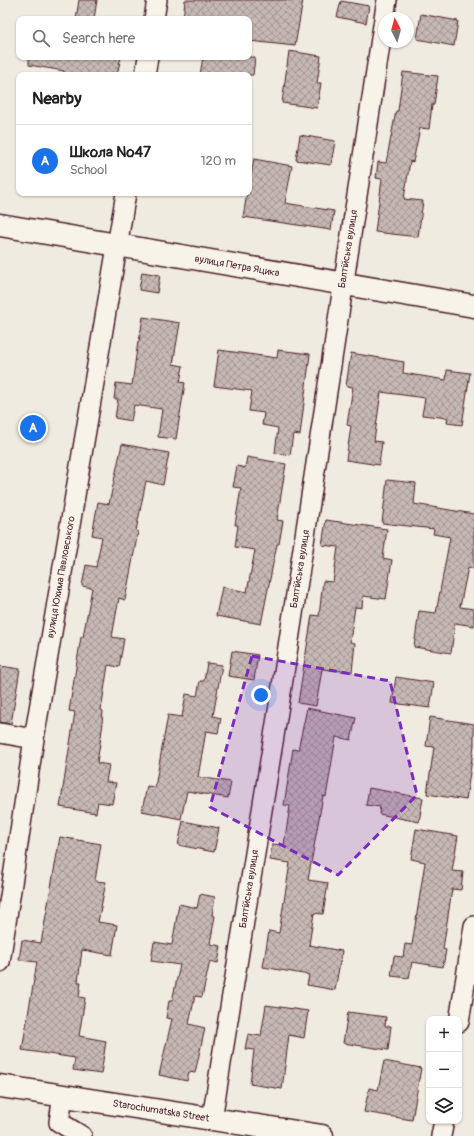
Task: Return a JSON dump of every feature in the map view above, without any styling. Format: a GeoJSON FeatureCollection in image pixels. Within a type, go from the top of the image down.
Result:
{"type":"FeatureCollection","features":[{"type":"Feature","properties":{"kind":"street"},"geometry":{"type":"LineString","coordinates":[[154,16],[157,0]]}},
{"type":"Feature","properties":{"kind":"street","name":"Балтійська вулиця"},"geometry":{"type":"LineString","coordinates":[[385,12],[387,0]]}},
{"type":"Feature","properties":{"kind":"street","name":"Балтійська вулиця"},"geometry":{"type":"LineString","coordinates":[[212,1119],[280,699],[380,48]]}},
{"type":"Feature","properties":{"kind":"street"},"geometry":{"type":"LineString","coordinates":[[146,72],[148,60]]}},
{"type":"Feature","properties":{"kind":"street","name":"вулиця Юхима Павловського"},"geometry":{"type":"LineString","coordinates":[[0,962],[34,739],[126,196]]}},
{"type":"Feature","properties":{"kind":"street","name":"вулиця Петра Яцика"},"geometry":{"type":"LineString","coordinates":[[0,225],[474,306]]}},
{"type":"Feature","properties":{"kind":"street"},"geometry":{"type":"LineString","coordinates":[[0,733],[34,739]]}},
{"type":"Feature","properties":{"kind":"street"},"geometry":{"type":"LineString","coordinates":[[460,1016],[474,926]]}},
{"type":"Feature","properties":{"kind":"street","name":"Starochumatska Street"},"geometry":{"type":"LineString","coordinates":[[0,1086],[322,1136]]}},
{"type":"Feature","properties":{"kind":"street"},"geometry":{"type":"LineString","coordinates":[[63,1096],[55,1129],[82,1136]]}},
{"type":"Feature","properties":{"kind":"street"},"geometry":{"type":"LineString","coordinates":[[441,1136],[443,1124]]}},
{"type":"Feature","properties":{"kind":"highlighted area"},"geometry":{"type":"Polygon","coordinates":[[[252,656],[390,681],[417,795],[338,875],[210,807],[252,656]]]}},
{"type":"Feature","properties":{"kind":"building"},"geometry":{"type":"Polygon","coordinates":[[[79,0],[97,0],[94,16],[76,16],[79,0]]]}},
{"type":"Feature","properties":{"kind":"building"},"geometry":{"type":"Polygon","coordinates":[[[185,0],[303,0],[295,46],[252,41],[252,16],[183,16],[185,0]]]}},
{"type":"Feature","properties":{"kind":"building"},"geometry":{"type":"Polygon","coordinates":[[[341,1],[369,6],[366,23],[337,17],[341,1]]]}},
{"type":"Feature","properties":{"kind":"building"},"geometry":{"type":"Polygon","coordinates":[[[421,14],[458,21],[454,46],[417,39],[421,14]]]}},
{"type":"Feature","properties":{"kind":"building"},"geometry":{"type":"Polygon","coordinates":[[[289,51],[321,56],[317,83],[321,83],[317,108],[282,103],[289,51]]]}},
{"type":"Feature","properties":{"kind":"building"},"geometry":{"type":"Polygon","coordinates":[[[252,57],[255,57],[253,75],[252,72],[200,72],[202,60],[252,60],[252,57]]]}},
{"type":"Feature","properties":{"kind":"building"},"geometry":{"type":"Polygon","coordinates":[[[29,60],[120,60],[118,72],[64,72],[29,65],[29,60]]]}},
{"type":"Feature","properties":{"kind":"building"},"geometry":{"type":"Polygon","coordinates":[[[403,72],[438,76],[429,129],[420,128],[413,162],[410,161],[404,199],[423,201],[418,237],[375,232],[382,179],[376,178],[378,162],[386,163],[396,111],[398,111],[403,72]]]}},
{"type":"Feature","properties":{"kind":"building"},"geometry":{"type":"Polygon","coordinates":[[[300,135],[335,141],[331,165],[296,160],[300,135]]]}},
{"type":"Feature","properties":{"kind":"building"},"geometry":{"type":"Polygon","coordinates":[[[254,159],[292,166],[285,203],[334,211],[331,230],[243,217],[246,196],[252,196],[252,169],[254,159]]]}},
{"type":"Feature","properties":{"kind":"building"},"geometry":{"type":"Polygon","coordinates":[[[142,272],[160,275],[157,293],[139,290],[142,272]]]}},
{"type":"Feature","properties":{"kind":"building"},"geometry":{"type":"Polygon","coordinates":[[[143,317],[180,323],[173,364],[183,366],[180,382],[185,383],[176,439],[158,437],[162,409],[134,405],[131,421],[115,418],[118,399],[114,399],[116,383],[132,385],[143,317]]]}},
{"type":"Feature","properties":{"kind":"building"},"geometry":{"type":"Polygon","coordinates":[[[219,350],[277,358],[278,350],[310,354],[300,435],[293,434],[290,455],[275,453],[278,428],[262,425],[264,413],[249,411],[252,391],[214,386],[219,350]]]}},
{"type":"Feature","properties":{"kind":"building"},"geometry":{"type":"Polygon","coordinates":[[[351,353],[404,362],[403,373],[446,380],[447,370],[470,373],[462,425],[447,423],[448,418],[422,415],[425,398],[381,392],[374,441],[382,442],[379,465],[346,460],[351,426],[347,425],[353,387],[346,386],[351,353]]]}},
{"type":"Feature","properties":{"kind":"building"},"geometry":{"type":"Polygon","coordinates":[[[122,444],[169,453],[163,485],[146,481],[125,600],[119,598],[112,637],[124,639],[119,667],[108,665],[101,710],[103,711],[103,723],[97,763],[109,765],[106,782],[116,783],[112,804],[98,802],[96,813],[60,807],[75,712],[69,711],[81,637],[83,637],[92,588],[82,586],[86,565],[96,567],[102,537],[92,535],[98,502],[109,504],[122,444]]]}},
{"type":"Feature","properties":{"kind":"building"},"geometry":{"type":"Polygon","coordinates":[[[247,457],[286,464],[277,520],[283,521],[261,624],[216,616],[222,587],[247,592],[255,550],[235,547],[238,525],[235,525],[241,488],[233,487],[237,466],[245,468],[247,457]]]}},
{"type":"Feature","properties":{"kind":"building"},"geometry":{"type":"Polygon","coordinates":[[[387,480],[416,483],[414,504],[474,514],[474,569],[468,567],[460,607],[474,609],[474,626],[455,623],[451,653],[414,647],[419,611],[436,613],[450,537],[433,534],[434,529],[382,523],[387,480]]]}},
{"type":"Feature","properties":{"kind":"building"},"geometry":{"type":"Polygon","coordinates":[[[326,520],[387,529],[383,558],[392,560],[386,599],[363,596],[362,608],[355,607],[350,642],[355,643],[352,672],[322,669],[316,706],[298,703],[312,615],[319,616],[323,581],[333,582],[338,547],[322,545],[326,520]]]}},
{"type":"Feature","properties":{"kind":"building"},"geometry":{"type":"Polygon","coordinates":[[[232,651],[258,655],[254,680],[228,676],[232,651]]]}},
{"type":"Feature","properties":{"kind":"building"},"geometry":{"type":"Polygon","coordinates":[[[207,663],[222,665],[213,716],[221,718],[218,733],[206,731],[198,777],[231,782],[228,798],[187,791],[181,819],[142,811],[147,786],[155,787],[168,715],[182,717],[186,694],[197,696],[200,681],[204,681],[207,663]]]}},
{"type":"Feature","properties":{"kind":"building"},"geometry":{"type":"Polygon","coordinates":[[[0,666],[20,669],[11,724],[0,722],[0,666]]]}},
{"type":"Feature","properties":{"kind":"building"},"geometry":{"type":"Polygon","coordinates":[[[396,677],[434,683],[430,708],[392,703],[396,677]]]}},
{"type":"Feature","properties":{"kind":"building"},"geometry":{"type":"Polygon","coordinates":[[[307,708],[356,718],[351,740],[336,737],[326,797],[323,796],[308,880],[328,883],[323,914],[314,913],[309,945],[342,951],[335,990],[307,985],[309,975],[263,967],[269,931],[279,933],[290,863],[270,860],[272,844],[284,845],[290,806],[284,805],[293,749],[298,750],[307,708]]]}},
{"type":"Feature","properties":{"kind":"building"},"geometry":{"type":"Polygon","coordinates":[[[430,717],[474,724],[474,745],[466,800],[427,794],[434,747],[426,746],[430,717]]]}},
{"type":"Feature","properties":{"kind":"building"},"geometry":{"type":"Polygon","coordinates":[[[369,788],[423,798],[419,822],[379,814],[380,807],[366,805],[369,788]]]}},
{"type":"Feature","properties":{"kind":"building"},"geometry":{"type":"Polygon","coordinates":[[[183,821],[219,828],[214,852],[178,845],[183,821]]]}},
{"type":"Feature","properties":{"kind":"building"},"geometry":{"type":"Polygon","coordinates":[[[416,829],[458,836],[452,871],[463,872],[461,890],[452,889],[443,949],[446,950],[443,967],[412,962],[409,978],[391,976],[394,956],[403,957],[405,944],[412,945],[425,862],[411,859],[416,829]]]}},
{"type":"Feature","properties":{"kind":"building"},"geometry":{"type":"Polygon","coordinates":[[[60,837],[101,844],[95,881],[106,882],[98,922],[117,925],[112,955],[82,950],[78,982],[81,982],[79,997],[85,998],[79,1036],[106,1041],[101,1074],[73,1070],[75,1058],[22,1050],[37,962],[19,960],[22,940],[41,943],[60,837]]]}},
{"type":"Feature","properties":{"kind":"building"},"geometry":{"type":"Polygon","coordinates":[[[200,894],[215,897],[212,915],[215,916],[210,944],[221,946],[218,963],[210,961],[202,997],[195,996],[189,1024],[205,1028],[195,1073],[189,1072],[187,1081],[159,1075],[172,1019],[166,1018],[169,1001],[172,1001],[180,965],[151,961],[154,942],[172,945],[179,904],[197,908],[200,894]]]}},
{"type":"Feature","properties":{"kind":"building"},"geometry":{"type":"Polygon","coordinates":[[[266,1005],[308,1011],[304,1038],[289,1035],[282,1089],[250,1084],[254,1050],[245,1049],[248,1034],[261,1036],[266,1005]]]}},
{"type":"Feature","properties":{"kind":"building"},"geometry":{"type":"Polygon","coordinates":[[[348,1012],[386,1017],[385,1026],[391,1026],[388,1050],[343,1043],[348,1012]]]}},
{"type":"Feature","properties":{"kind":"building"},"geometry":{"type":"Polygon","coordinates":[[[384,1061],[421,1068],[412,1120],[364,1112],[369,1088],[378,1090],[384,1061]]]}},
{"type":"Feature","properties":{"kind":"place","name":"Школа №47"},"geometry":{"type":"Point","coordinates":[33,428]}}]}
